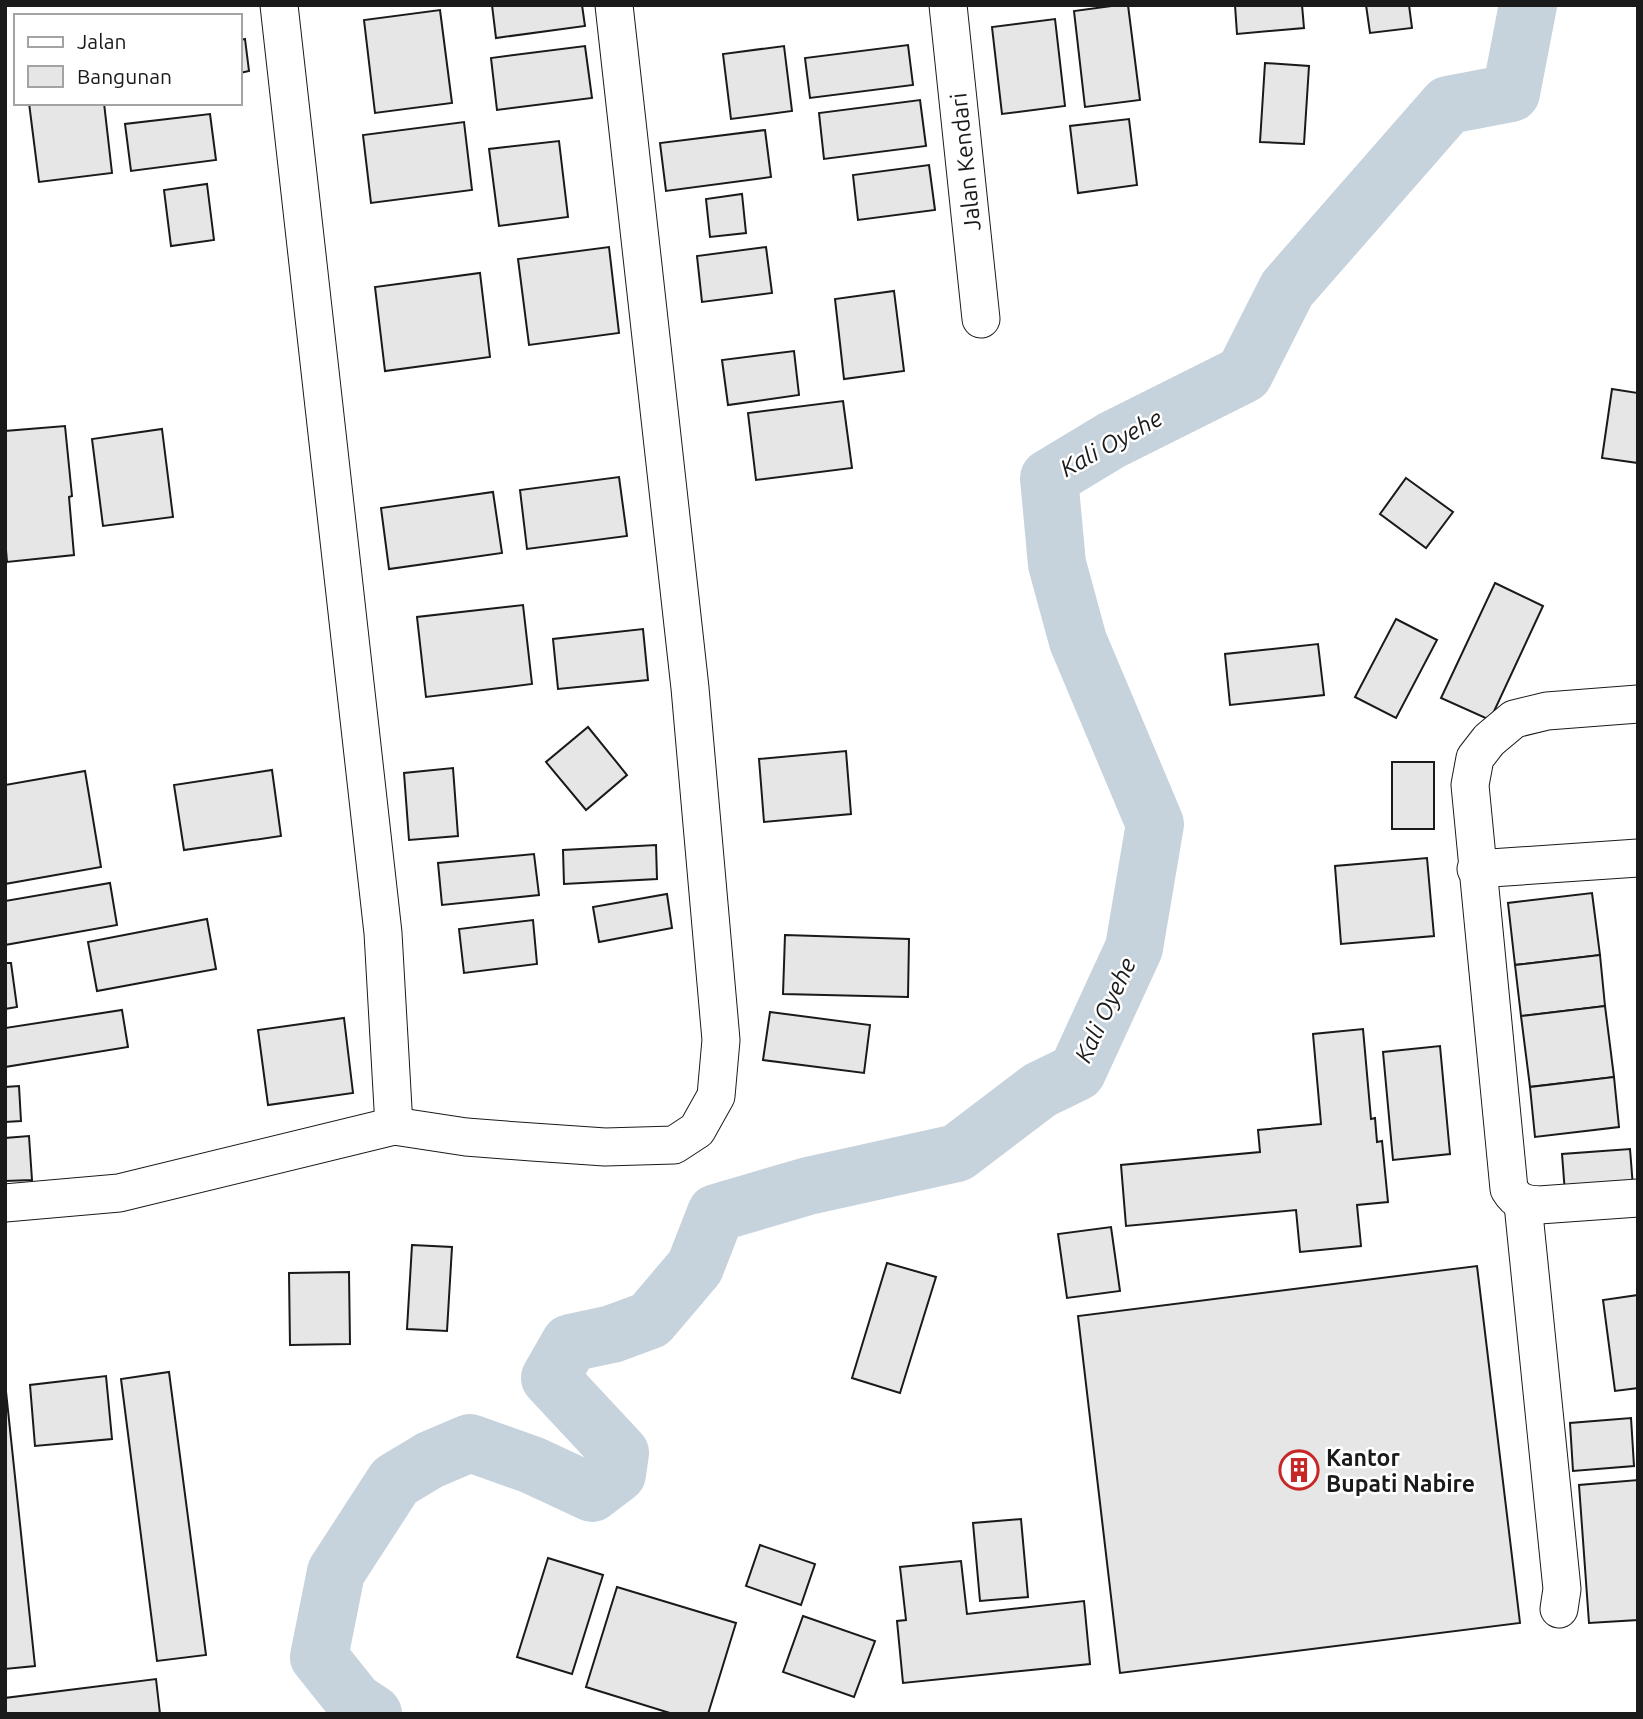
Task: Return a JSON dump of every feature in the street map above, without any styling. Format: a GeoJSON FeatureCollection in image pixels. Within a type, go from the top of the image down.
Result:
{"type":"FeatureCollection","features":[{"type":"Feature","properties":{"kind":"street"},"geometry":{"type":"LineString","coordinates":[[279,5],[383,933],[394,1126]]}},
{"type":"Feature","properties":{"kind":"street"},"geometry":{"type":"LineString","coordinates":[[5,1203],[119,1193],[394,1126],[466,1137],[605,1147],[674,1145],[697,1130],[716,1096],[721,1040],[690,688],[614,5]]}},
{"type":"Feature","properties":{"kind":"street","name":"Jalan Kendari"},"geometry":{"type":"LineString","coordinates":[[948,5],[981,319]]}},
{"type":"Feature","properties":{"kind":"street"},"geometry":{"type":"LineString","coordinates":[[1559,1609],[1562,1589],[1523,1204],[1509,1189],[1507,1176],[1470,785],[1475,758],[1489,740],[1514,719],[1547,711],[1638,704]]}},
{"type":"Feature","properties":{"kind":"street"},"geometry":{"type":"LineString","coordinates":[[1476,869],[1638,858]]}},
{"type":"Feature","properties":{"kind":"street"},"geometry":{"type":"LineString","coordinates":[[1523,1204],[1638,1198]]}},
{"type":"Feature","properties":{"kind":"building"},"geometry":{"type":"Polygon","coordinates":[[[492,5],[582,5],[585,26],[496,38],[492,5]]]}},
{"type":"Feature","properties":{"kind":"building"},"geometry":{"type":"Polygon","coordinates":[[[1128,5],[1140,100],[1085,107],[1074,11],[1128,5]]]}},
{"type":"Feature","properties":{"kind":"building"},"geometry":{"type":"Polygon","coordinates":[[[1235,5],[1302,5],[1304,28],[1237,34],[1235,5]]]}},
{"type":"Feature","properties":{"kind":"building"},"geometry":{"type":"Polygon","coordinates":[[[1366,5],[1409,5],[1412,28],[1370,33],[1366,5]]]}},
{"type":"Feature","properties":{"kind":"building"},"geometry":{"type":"Polygon","coordinates":[[[440,10],[452,103],[375,113],[364,20],[440,10]]]}},
{"type":"Feature","properties":{"kind":"building"},"geometry":{"type":"Polygon","coordinates":[[[1055,19],[1065,106],[1002,114],[992,27],[1055,19]]]}},
{"type":"Feature","properties":{"kind":"building"},"geometry":{"type":"Polygon","coordinates":[[[245,39],[249,71],[242,73],[242,40],[245,39]]]}},
{"type":"Feature","properties":{"kind":"building"},"geometry":{"type":"Polygon","coordinates":[[[908,45],[913,85],[810,98],[805,58],[908,45]]]}},
{"type":"Feature","properties":{"kind":"building"},"geometry":{"type":"Polygon","coordinates":[[[585,46],[592,98],[497,110],[491,58],[585,46]]]}},
{"type":"Feature","properties":{"kind":"building"},"geometry":{"type":"Polygon","coordinates":[[[784,46],[792,111],[731,119],[723,54],[784,46]]]}},
{"type":"Feature","properties":{"kind":"building"},"geometry":{"type":"Polygon","coordinates":[[[1265,63],[1309,66],[1304,144],[1260,142],[1265,63]]]}},
{"type":"Feature","properties":{"kind":"building"},"geometry":{"type":"Polygon","coordinates":[[[920,100],[926,146],[824,159],[819,113],[920,100]]]}},
{"type":"Feature","properties":{"kind":"building"},"geometry":{"type":"Polygon","coordinates":[[[29,105],[104,105],[112,173],[39,182],[29,105]]]}},
{"type":"Feature","properties":{"kind":"building"},"geometry":{"type":"Polygon","coordinates":[[[210,114],[216,160],[131,171],[125,124],[210,114]]]}},
{"type":"Feature","properties":{"kind":"building"},"geometry":{"type":"Polygon","coordinates":[[[1129,119],[1137,185],[1078,193],[1070,126],[1129,119]]]}},
{"type":"Feature","properties":{"kind":"building"},"geometry":{"type":"Polygon","coordinates":[[[464,122],[472,190],[371,203],[363,135],[464,122]]]}},
{"type":"Feature","properties":{"kind":"building"},"geometry":{"type":"Polygon","coordinates":[[[765,130],[771,177],[666,191],[660,143],[765,130]]]}},
{"type":"Feature","properties":{"kind":"building"},"geometry":{"type":"Polygon","coordinates":[[[559,141],[568,217],[499,226],[489,149],[559,141]]]}},
{"type":"Feature","properties":{"kind":"building"},"geometry":{"type":"Polygon","coordinates":[[[929,165],[935,210],[858,220],[853,175],[929,165]]]}},
{"type":"Feature","properties":{"kind":"building"},"geometry":{"type":"Polygon","coordinates":[[[207,184],[214,240],[171,246],[164,190],[207,184]]]}},
{"type":"Feature","properties":{"kind":"building"},"geometry":{"type":"Polygon","coordinates":[[[742,194],[746,233],[710,237],[706,199],[742,194]]]}},
{"type":"Feature","properties":{"kind":"building"},"geometry":{"type":"Polygon","coordinates":[[[609,247],[619,333],[529,345],[518,259],[609,247]]]}},
{"type":"Feature","properties":{"kind":"building"},"geometry":{"type":"Polygon","coordinates":[[[766,247],[772,293],[702,302],[697,256],[766,247]]]}},
{"type":"Feature","properties":{"kind":"building"},"geometry":{"type":"Polygon","coordinates":[[[480,273],[490,357],[385,371],[375,287],[480,273]]]}},
{"type":"Feature","properties":{"kind":"building"},"geometry":{"type":"Polygon","coordinates":[[[894,291],[904,371],[844,379],[835,299],[894,291]]]}},
{"type":"Feature","properties":{"kind":"building"},"geometry":{"type":"Polygon","coordinates":[[[794,351],[799,395],[728,405],[722,360],[794,351]]]}},
{"type":"Feature","properties":{"kind":"building"},"geometry":{"type":"Polygon","coordinates":[[[1612,389],[1638,393],[1638,463],[1602,458],[1612,389]]]}},
{"type":"Feature","properties":{"kind":"building"},"geometry":{"type":"Polygon","coordinates":[[[843,401],[852,468],[756,480],[748,413],[843,401]]]}},
{"type":"Feature","properties":{"kind":"building"},"geometry":{"type":"Polygon","coordinates":[[[65,426],[72,496],[69,497],[74,555],[7,562],[5,431],[65,426]]]}},
{"type":"Feature","properties":{"kind":"building"},"geometry":{"type":"Polygon","coordinates":[[[162,429],[173,517],[103,526],[92,439],[162,429]]]}},
{"type":"Feature","properties":{"kind":"building"},"geometry":{"type":"Polygon","coordinates":[[[619,477],[627,536],[527,549],[520,490],[619,477]]]}},
{"type":"Feature","properties":{"kind":"building"},"geometry":{"type":"Polygon","coordinates":[[[1406,478],[1453,512],[1426,548],[1380,514],[1406,478]]]}},
{"type":"Feature","properties":{"kind":"building"},"geometry":{"type":"Polygon","coordinates":[[[493,492],[502,553],[389,569],[381,508],[493,492]]]}},
{"type":"Feature","properties":{"kind":"building"},"geometry":{"type":"Polygon","coordinates":[[[1495,583],[1543,606],[1490,720],[1441,698],[1495,583]]]}},
{"type":"Feature","properties":{"kind":"building"},"geometry":{"type":"Polygon","coordinates":[[[523,605],[532,684],[426,697],[417,617],[523,605]]]}},
{"type":"Feature","properties":{"kind":"building"},"geometry":{"type":"Polygon","coordinates":[[[1396,619],[1437,640],[1396,718],[1355,697],[1396,619]]]}},
{"type":"Feature","properties":{"kind":"building"},"geometry":{"type":"Polygon","coordinates":[[[643,629],[648,680],[558,689],[553,639],[643,629]]]}},
{"type":"Feature","properties":{"kind":"building"},"geometry":{"type":"Polygon","coordinates":[[[1318,644],[1324,695],[1230,705],[1225,654],[1318,644]]]}},
{"type":"Feature","properties":{"kind":"building"},"geometry":{"type":"Polygon","coordinates":[[[588,727],[627,775],[586,810],[546,762],[588,727]]]}},
{"type":"Feature","properties":{"kind":"building"},"geometry":{"type":"Polygon","coordinates":[[[846,751],[851,814],[764,822],[759,759],[846,751]]]}},
{"type":"Feature","properties":{"kind":"building"},"geometry":{"type":"Polygon","coordinates":[[[1392,762],[1434,762],[1434,829],[1392,829],[1392,762]]]}},
{"type":"Feature","properties":{"kind":"building"},"geometry":{"type":"Polygon","coordinates":[[[453,768],[458,836],[409,840],[404,773],[453,768]]]}},
{"type":"Feature","properties":{"kind":"building"},"geometry":{"type":"Polygon","coordinates":[[[272,770],[281,836],[184,850],[174,785],[272,770]]]}},
{"type":"Feature","properties":{"kind":"building"},"geometry":{"type":"Polygon","coordinates":[[[85,771],[101,867],[5,884],[5,785],[85,771]]]}},
{"type":"Feature","properties":{"kind":"building"},"geometry":{"type":"Polygon","coordinates":[[[656,845],[657,879],[564,884],[563,850],[656,845]]]}},
{"type":"Feature","properties":{"kind":"building"},"geometry":{"type":"Polygon","coordinates":[[[534,854],[539,895],[442,905],[438,863],[534,854]]]}},
{"type":"Feature","properties":{"kind":"building"},"geometry":{"type":"Polygon","coordinates":[[[1427,858],[1434,936],[1341,944],[1335,866],[1427,858]]]}},
{"type":"Feature","properties":{"kind":"building"},"geometry":{"type":"Polygon","coordinates":[[[110,883],[117,925],[5,945],[5,901],[110,883]]]}},
{"type":"Feature","properties":{"kind":"building"},"geometry":{"type":"Polygon","coordinates":[[[1592,893],[1600,955],[1515,965],[1508,903],[1592,893]]]}},
{"type":"Feature","properties":{"kind":"building"},"geometry":{"type":"Polygon","coordinates":[[[667,894],[672,928],[599,942],[593,907],[667,894]]]}},
{"type":"Feature","properties":{"kind":"building"},"geometry":{"type":"Polygon","coordinates":[[[207,919],[216,969],[97,991],[88,942],[207,919]]]}},
{"type":"Feature","properties":{"kind":"building"},"geometry":{"type":"Polygon","coordinates":[[[533,920],[537,964],[464,973],[459,929],[533,920]]]}},
{"type":"Feature","properties":{"kind":"building"},"geometry":{"type":"Polygon","coordinates":[[[785,935],[909,939],[908,997],[783,994],[785,935]]]}},
{"type":"Feature","properties":{"kind":"building"},"geometry":{"type":"Polygon","coordinates":[[[1600,955],[1605,1006],[1521,1016],[1515,965],[1600,955]]]}},
{"type":"Feature","properties":{"kind":"building"},"geometry":{"type":"Polygon","coordinates":[[[5,963],[11,963],[17,1007],[5,1009],[5,963]]]}},
{"type":"Feature","properties":{"kind":"building"},"geometry":{"type":"Polygon","coordinates":[[[1605,1006],[1614,1077],[1530,1087],[1521,1016],[1605,1006]]]}},
{"type":"Feature","properties":{"kind":"building"},"geometry":{"type":"Polygon","coordinates":[[[122,1010],[128,1047],[5,1067],[5,1028],[122,1010]]]}},
{"type":"Feature","properties":{"kind":"building"},"geometry":{"type":"Polygon","coordinates":[[[770,1012],[870,1025],[864,1073],[763,1060],[770,1012]]]}},
{"type":"Feature","properties":{"kind":"building"},"geometry":{"type":"Polygon","coordinates":[[[344,1018],[353,1093],[268,1105],[258,1030],[344,1018]]]}},
{"type":"Feature","properties":{"kind":"building"},"geometry":{"type":"Polygon","coordinates":[[[1363,1029],[1371,1119],[1375,1118],[1377,1142],[1382,1141],[1388,1202],[1357,1205],[1361,1246],[1300,1252],[1296,1210],[1126,1226],[1121,1165],[1260,1152],[1258,1130],[1321,1124],[1313,1034],[1363,1029]]]}},
{"type":"Feature","properties":{"kind":"building"},"geometry":{"type":"Polygon","coordinates":[[[1440,1046],[1450,1154],[1393,1160],[1383,1052],[1440,1046]]]}},
{"type":"Feature","properties":{"kind":"building"},"geometry":{"type":"Polygon","coordinates":[[[1614,1077],[1619,1127],[1535,1137],[1530,1087],[1614,1077]]]}},
{"type":"Feature","properties":{"kind":"building"},"geometry":{"type":"Polygon","coordinates":[[[19,1086],[21,1121],[5,1122],[5,1087],[19,1086]]]}},
{"type":"Feature","properties":{"kind":"building"},"geometry":{"type":"Polygon","coordinates":[[[29,1136],[32,1180],[5,1181],[5,1138],[29,1136]]]}},
{"type":"Feature","properties":{"kind":"building"},"geometry":{"type":"Polygon","coordinates":[[[1630,1149],[1633,1187],[1565,1193],[1562,1154],[1630,1149]]]}},
{"type":"Feature","properties":{"kind":"building"},"geometry":{"type":"Polygon","coordinates":[[[1111,1227],[1120,1291],[1067,1298],[1058,1234],[1111,1227]]]}},
{"type":"Feature","properties":{"kind":"building"},"geometry":{"type":"Polygon","coordinates":[[[412,1245],[452,1247],[447,1331],[407,1329],[412,1245]]]}},
{"type":"Feature","properties":{"kind":"building"},"geometry":{"type":"Polygon","coordinates":[[[887,1263],[936,1277],[900,1393],[852,1378],[887,1263]]]}},
{"type":"Feature","properties":{"kind":"building","name":"Kantor Bupati Nabire"},"geometry":{"type":"Polygon","coordinates":[[[1477,1266],[1520,1623],[1120,1673],[1078,1316],[1477,1266]]]}},
{"type":"Feature","properties":{"kind":"building"},"geometry":{"type":"Polygon","coordinates":[[[349,1272],[350,1344],[290,1345],[289,1273],[349,1272]]]}},
{"type":"Feature","properties":{"kind":"building"},"geometry":{"type":"Polygon","coordinates":[[[1638,1295],[1638,1388],[1615,1391],[1603,1300],[1638,1295]]]}},
{"type":"Feature","properties":{"kind":"building"},"geometry":{"type":"Polygon","coordinates":[[[169,1372],[206,1655],[157,1661],[121,1379],[169,1372]]]}},
{"type":"Feature","properties":{"kind":"building"},"geometry":{"type":"Polygon","coordinates":[[[106,1376],[112,1439],[35,1446],[30,1385],[106,1376]]]}},
{"type":"Feature","properties":{"kind":"building"},"geometry":{"type":"Polygon","coordinates":[[[5,1382],[35,1666],[5,1669],[5,1382]]]}},
{"type":"Feature","properties":{"kind":"building"},"geometry":{"type":"Polygon","coordinates":[[[1631,1418],[1634,1466],[1573,1471],[1570,1423],[1631,1418]]]}},
{"type":"Feature","properties":{"kind":"building"},"geometry":{"type":"Polygon","coordinates":[[[1638,1480],[1638,1620],[1589,1623],[1579,1485],[1638,1480]]]}},
{"type":"Feature","properties":{"kind":"building"},"geometry":{"type":"Polygon","coordinates":[[[1021,1519],[1028,1597],[980,1601],[973,1523],[1021,1519]]]}},
{"type":"Feature","properties":{"kind":"building"},"geometry":{"type":"Polygon","coordinates":[[[760,1545],[815,1564],[801,1605],[746,1586],[760,1545]]]}},
{"type":"Feature","properties":{"kind":"building"},"geometry":{"type":"Polygon","coordinates":[[[548,1558],[603,1575],[572,1674],[517,1657],[548,1558]]]}},
{"type":"Feature","properties":{"kind":"building"},"geometry":{"type":"Polygon","coordinates":[[[961,1561],[967,1614],[1084,1601],[1090,1664],[903,1683],[897,1621],[906,1620],[900,1567],[961,1561]]]}},
{"type":"Feature","properties":{"kind":"building"},"geometry":{"type":"Polygon","coordinates":[[[617,1587],[736,1623],[708,1714],[673,1714],[586,1687],[617,1587]]]}},
{"type":"Feature","properties":{"kind":"building"},"geometry":{"type":"Polygon","coordinates":[[[803,1616],[875,1641],[854,1697],[783,1672],[803,1616]]]}},
{"type":"Feature","properties":{"kind":"building"},"geometry":{"type":"Polygon","coordinates":[[[156,1679],[160,1714],[5,1714],[5,1698],[156,1679]]]}},
{"type":"Feature","properties":{"kind":"waterway","name":"Kali Oyehe"},"geometry":{"type":"LineString","coordinates":[[373,1714],[355,1702],[319,1657],[336,1572],[395,1481],[430,1460],[470,1443],[532,1465],[592,1493],[617,1474],[620,1453],[550,1378],[570,1343],[612,1334],[650,1320],[695,1267],[716,1213],[808,1186],[957,1153],[1040,1090],[1077,1072],[1134,948],[1155,824],[1078,641],[1057,564],[1049,478],[1112,440],[1244,374],[1287,289],[1448,105],[1511,93],[1528,5]]}},
{"type":"Feature","properties":{"kind":"place","name":"Kantor Bupati Nabire"},"geometry":{"type":"Point","coordinates":[1299,1470]}}]}
